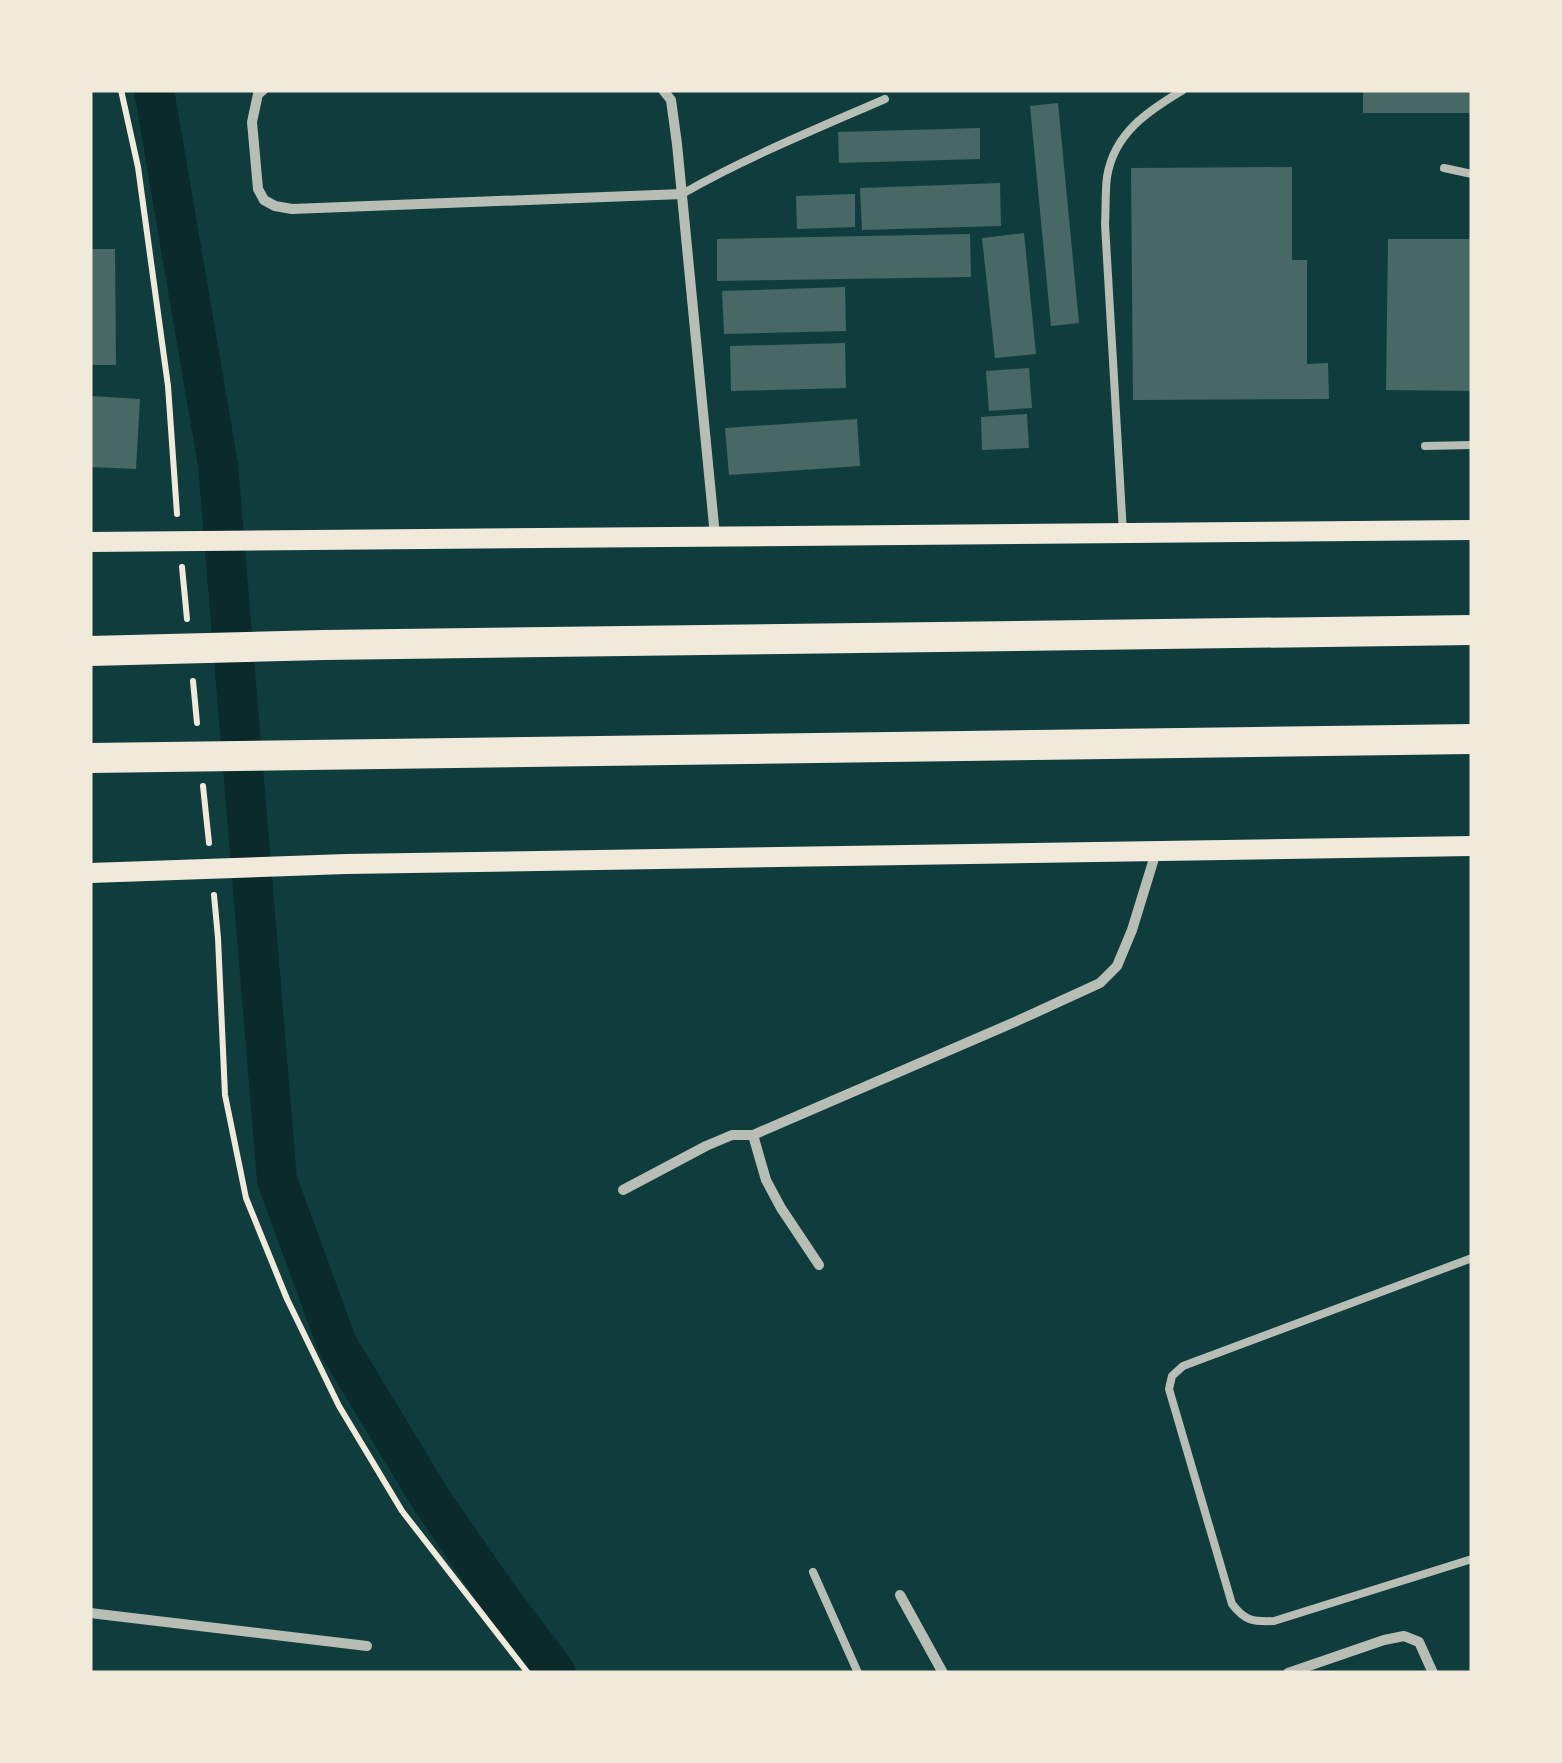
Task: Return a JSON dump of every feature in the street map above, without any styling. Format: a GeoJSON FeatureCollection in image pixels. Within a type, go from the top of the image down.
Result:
{"type":"FeatureCollection","features":[{"type":"Feature","properties":{"kind":"highway"},"geometry":{"type":"LineString","coordinates":[[90,652],[323,645],[1472,630]]}},
{"type":"Feature","properties":{"kind":"highway"},"geometry":{"type":"LineString","coordinates":[[95,758],[1472,739]]}},
{"type":"Feature","properties":{"kind":"main road"},"geometry":{"type":"LineString","coordinates":[[90,542],[1472,530]]}},
{"type":"Feature","properties":{"kind":"main road"},"geometry":{"type":"LineString","coordinates":[[100,873],[346,864],[1472,846]]}},
{"type":"Feature","properties":{"kind":"street"},"geometry":{"type":"LineString","coordinates":[[263,90],[258,94],[252,122],[258,189],[264,200],[274,206],[292,210],[682,194]]}},
{"type":"Feature","properties":{"kind":"street"},"geometry":{"type":"LineString","coordinates":[[662,90],[670,100],[682,194],[715,536]]}},
{"type":"Feature","properties":{"kind":"street"},"geometry":{"type":"LineString","coordinates":[[623,1190],[706,1146],[732,1135],[753,1136],[1100,983],[1117,966],[1156,851]]}},
{"type":"Feature","properties":{"kind":"street"},"geometry":{"type":"LineString","coordinates":[[753,1136],[766,1180],[819,1265]]}},
{"type":"Feature","properties":{"kind":"street"},"geometry":{"type":"LineString","coordinates":[[900,1594],[943,1673]]}},
{"type":"Feature","properties":{"kind":"street"},"geometry":{"type":"LineString","coordinates":[[90,1613],[367,1646]]}},
{"type":"Feature","properties":{"kind":"street"},"geometry":{"type":"LineString","coordinates":[[1288,1673],[1404,1636],[1418,1642],[1433,1673]]}},
{"type":"Feature","properties":{"kind":"lane"},"geometry":{"type":"LineString","coordinates":[[1123,533],[1105,224],[1108,174],[1121,138],[1148,111],[1182,90]]}},
{"type":"Feature","properties":{"kind":"lane"},"geometry":{"type":"LineString","coordinates":[[682,194],[792,138],[885,100]]}},
{"type":"Feature","properties":{"kind":"lane"},"geometry":{"type":"LineString","coordinates":[[1444,168],[1472,174]]}},
{"type":"Feature","properties":{"kind":"lane"},"geometry":{"type":"LineString","coordinates":[[1425,446],[1472,445]]}},
{"type":"Feature","properties":{"kind":"lane"},"geometry":{"type":"LineString","coordinates":[[1472,1258],[1183,1366],[1172,1376],[1168,1389],[1232,1604],[1241,1616],[1256,1622],[1274,1620],[1472,1559]]}},
{"type":"Feature","properties":{"kind":"lane"},"geometry":{"type":"LineString","coordinates":[[812,1572],[858,1673]]}},
{"type":"Feature","properties":{"kind":"path"},"geometry":{"type":"LineString","coordinates":[[121,90],[138,167],[168,386],[178,522]]}},
{"type":"Feature","properties":{"kind":"path"},"geometry":{"type":"LineString","coordinates":[[182,562],[187,621]]}},
{"type":"Feature","properties":{"kind":"path"},"geometry":{"type":"LineString","coordinates":[[193,681],[199,740]]}},
{"type":"Feature","properties":{"kind":"path"},"geometry":{"type":"LineString","coordinates":[[203,780],[210,859]]}},
{"type":"Feature","properties":{"kind":"path"},"geometry":{"type":"LineString","coordinates":[[212,879],[226,1095],[246,1198],[287,1299],[348,1421],[402,1511],[528,1673]]}},
{"type":"Feature","properties":{"kind":"building"},"geometry":{"type":"Polygon","coordinates":[[[1363,90],[1472,90],[1472,113],[1363,113],[1363,90]]]}},
{"type":"Feature","properties":{"kind":"building"},"geometry":{"type":"Polygon","coordinates":[[[1058,103],[1079,323],[1051,326],[1030,106],[1058,103]]]}},
{"type":"Feature","properties":{"kind":"building"},"geometry":{"type":"Polygon","coordinates":[[[980,128],[980,159],[839,163],[838,132],[980,128]]]}},
{"type":"Feature","properties":{"kind":"building"},"geometry":{"type":"Polygon","coordinates":[[[1292,167],[1292,260],[1307,260],[1307,364],[1328,363],[1329,399],[1133,400],[1131,168],[1292,167]]]}},
{"type":"Feature","properties":{"kind":"building"},"geometry":{"type":"Polygon","coordinates":[[[1000,183],[1001,226],[862,230],[860,188],[1000,183]]]}},
{"type":"Feature","properties":{"kind":"building"},"geometry":{"type":"Polygon","coordinates":[[[855,194],[855,227],[797,229],[796,196],[855,194]]]}},
{"type":"Feature","properties":{"kind":"building"},"geometry":{"type":"Polygon","coordinates":[[[1024,233],[1036,354],[995,358],[982,238],[1024,233]]]}},
{"type":"Feature","properties":{"kind":"building"},"geometry":{"type":"Polygon","coordinates":[[[970,234],[971,277],[717,281],[717,239],[970,234]]]}},
{"type":"Feature","properties":{"kind":"building"},"geometry":{"type":"Polygon","coordinates":[[[1388,239],[1472,239],[1472,391],[1386,390],[1388,239]]]}},
{"type":"Feature","properties":{"kind":"building"},"geometry":{"type":"Polygon","coordinates":[[[90,249],[115,249],[116,365],[90,365],[90,249]]]}},
{"type":"Feature","properties":{"kind":"building"},"geometry":{"type":"Polygon","coordinates":[[[845,287],[846,331],[724,334],[722,291],[845,287]]]}},
{"type":"Feature","properties":{"kind":"building"},"geometry":{"type":"Polygon","coordinates":[[[845,343],[846,388],[731,391],[730,346],[845,343]]]}},
{"type":"Feature","properties":{"kind":"building"},"geometry":{"type":"Polygon","coordinates":[[[1029,368],[1032,408],[989,411],[986,371],[1029,368]]]}},
{"type":"Feature","properties":{"kind":"building"},"geometry":{"type":"Polygon","coordinates":[[[90,396],[140,399],[136,469],[90,467],[90,396]]]}},
{"type":"Feature","properties":{"kind":"building"},"geometry":{"type":"Polygon","coordinates":[[[1027,414],[1029,448],[982,450],[981,417],[1027,414]]]}},
{"type":"Feature","properties":{"kind":"building"},"geometry":{"type":"Polygon","coordinates":[[[857,419],[860,466],[729,475],[725,428],[857,419]]]}},
{"type":"Feature","properties":{"kind":"waterway"},"geometry":{"type":"LineString","coordinates":[[154,90],[218,465],[277,1180],[337,1344],[432,1501],[556,1673]]}}]}
